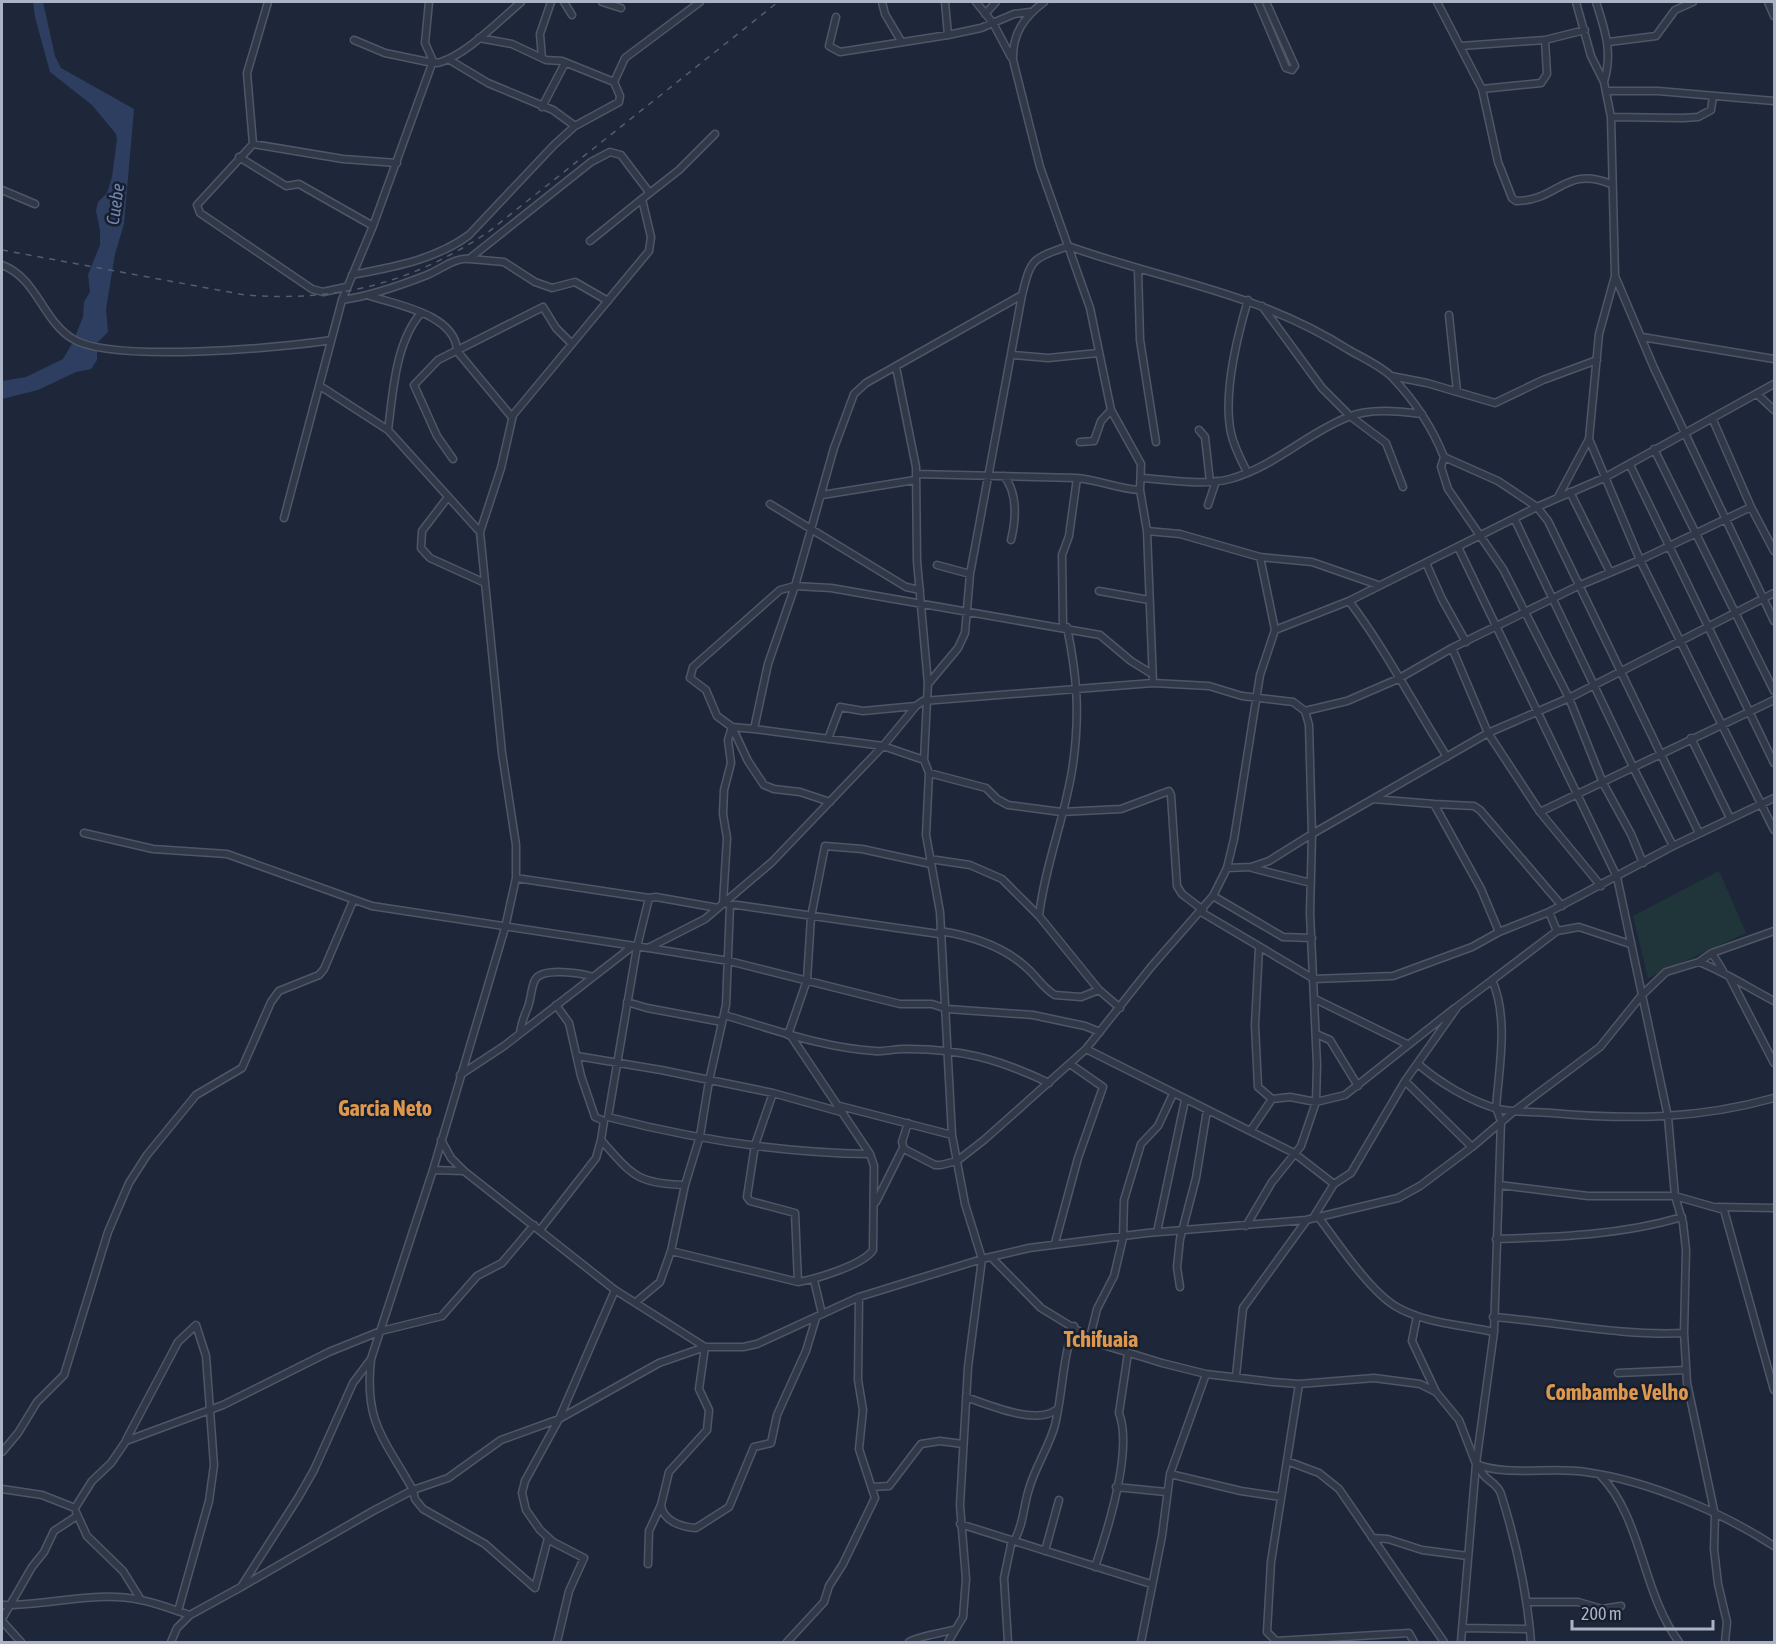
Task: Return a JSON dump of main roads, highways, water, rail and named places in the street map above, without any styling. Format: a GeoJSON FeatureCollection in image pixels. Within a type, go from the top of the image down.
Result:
{"type":"FeatureCollection","features":[{"type":"Feature","properties":{"kind":"water","name":"Cuebe"},"geometry":{"type":"Polygon","coordinates":[[[33,2],[43,2],[55,56],[61,68],[134,109],[124,224],[115,254],[106,309],[108,332],[97,343],[75,337],[83,317],[84,302],[90,292],[88,275],[100,245],[96,211],[98,202],[107,193],[112,177],[117,139],[116,134],[92,105],[50,72],[33,2]]]}},
{"type":"Feature","properties":{"kind":"water"},"geometry":{"type":"Polygon","coordinates":[[[73,342],[97,349],[97,360],[91,369],[76,372],[38,390],[2,399],[2,381],[26,377],[63,359],[73,342]]]}},
{"type":"Feature","properties":{"kind":"railway"},"geometry":{"type":"LineString","coordinates":[[2,250],[245,295],[279,296],[342,292],[401,277],[458,251],[487,233],[778,2]]}},
{"type":"Feature","properties":{"kind":"district","name":"Garcia Neto"},"geometry":{"type":"Point","coordinates":[385,1108]}},
{"type":"Feature","properties":{"kind":"district","name":"Tchifuaia"},"geometry":{"type":"Point","coordinates":[1101,1339]}},
{"type":"Feature","properties":{"kind":"district","name":"Combambe Velho"},"geometry":{"type":"Point","coordinates":[1617,1392]}}]}
